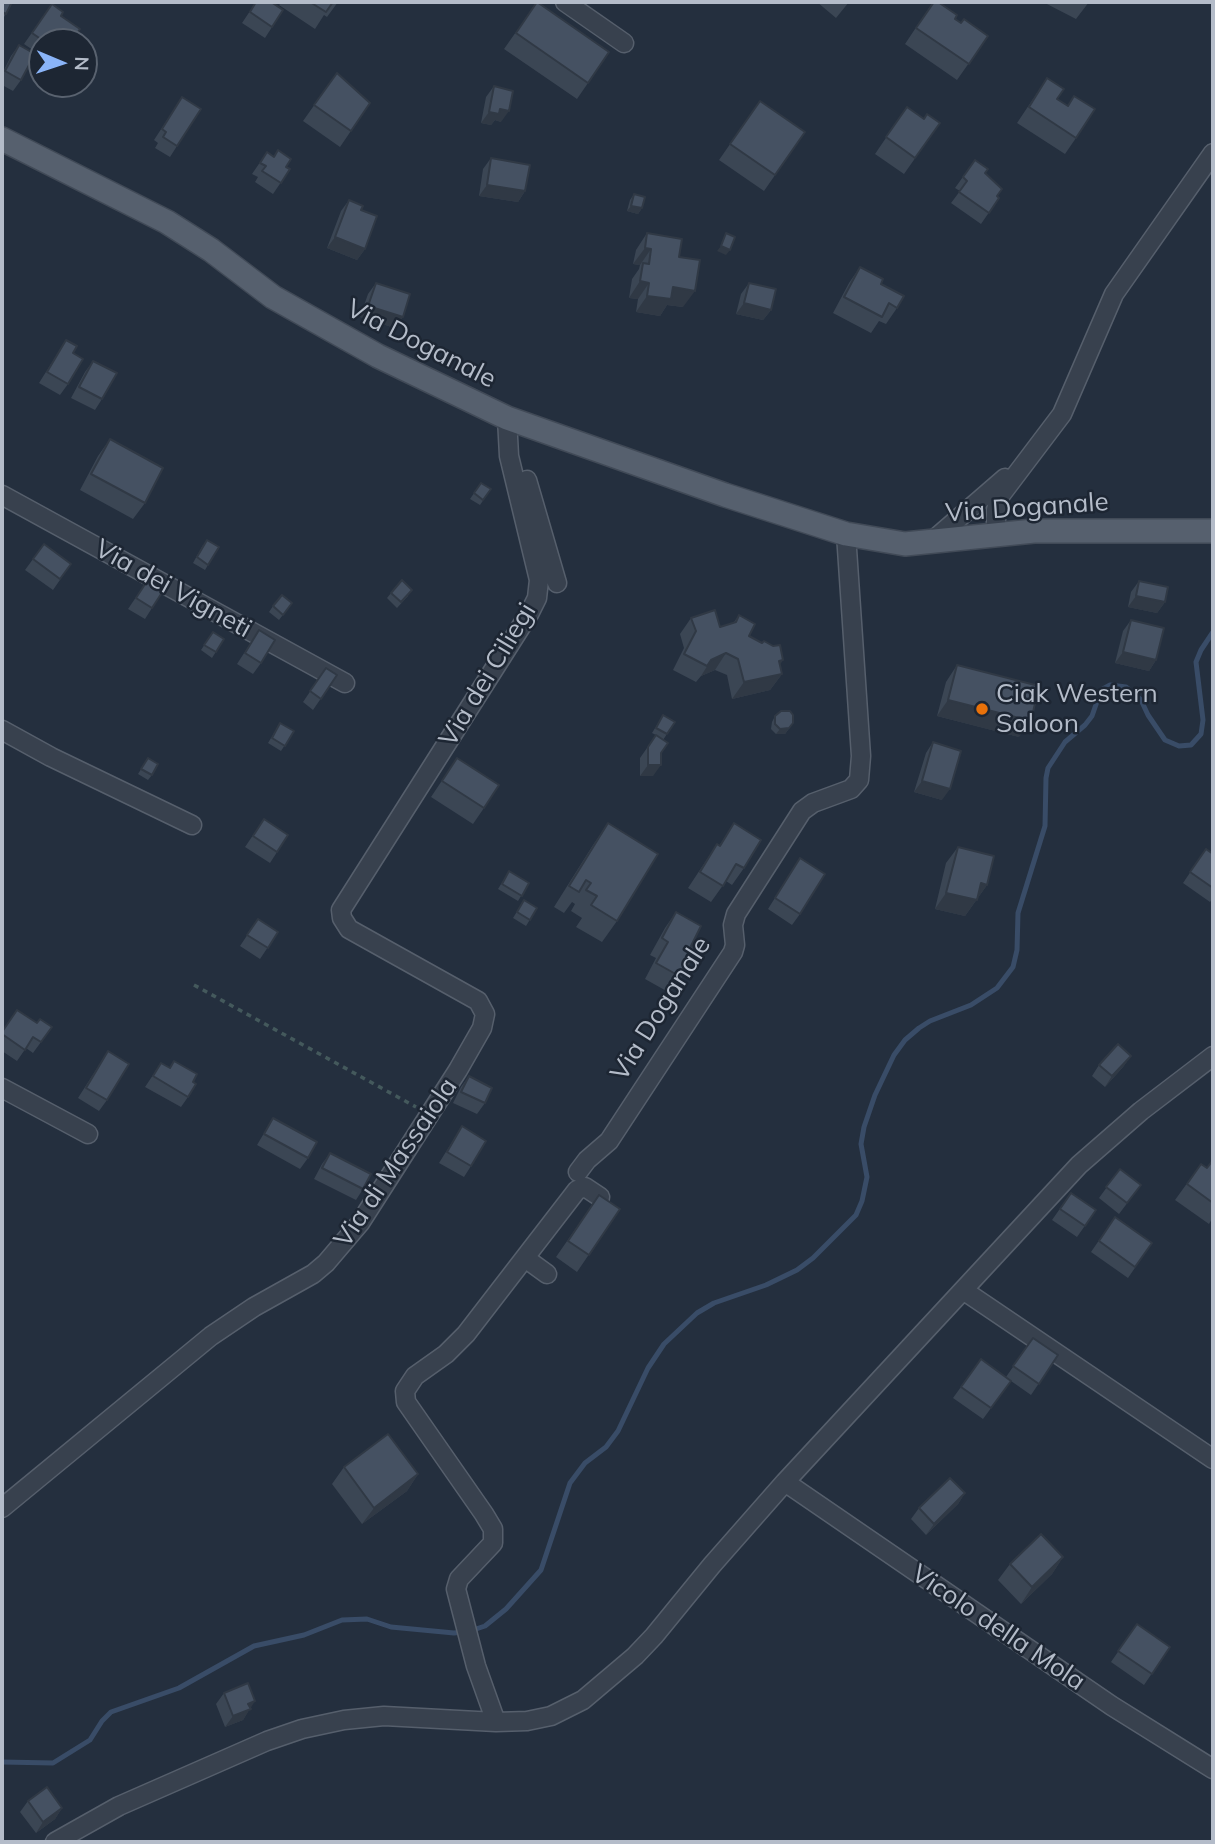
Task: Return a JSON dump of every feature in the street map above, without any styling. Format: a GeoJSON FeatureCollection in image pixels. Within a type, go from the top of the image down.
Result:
{"type":"FeatureCollection","features":[{"type":"Feature","properties":{"kind":"main road","name":"Via Doganale"},"geometry":{"type":"LineString","coordinates":[[2,139],[167,222],[211,250],[287,306],[378,356],[514,420],[660,473],[846,534],[889,542],[930,543],[996,534],[1123,530],[1213,531]]}},
{"type":"Feature","properties":{"kind":"street"},"geometry":{"type":"LineString","coordinates":[[565,2],[624,43]]}},
{"type":"Feature","properties":{"kind":"street"},"geometry":{"type":"LineString","coordinates":[[996,534],[996,510],[1000,496],[1028,457],[1056,425],[1067,405],[1101,320],[1121,281],[1213,153]]}},
{"type":"Feature","properties":{"kind":"street"},"geometry":{"type":"LineString","coordinates":[[514,420],[518,431],[520,457],[557,583]]}},
{"type":"Feature","properties":{"kind":"street","name":"Via dei Ciliegi"},"geometry":{"type":"LineString","coordinates":[[343,907],[537,598],[539,580],[509,456],[514,420]]}},
{"type":"Feature","properties":{"kind":"street"},"geometry":{"type":"LineString","coordinates":[[930,543],[1028,457]]}},
{"type":"Feature","properties":{"kind":"street","name":"Via dei Vigneti"},"geometry":{"type":"LineString","coordinates":[[2,495],[345,683]]}},
{"type":"Feature","properties":{"kind":"street","name":"Via Doganale"},"geometry":{"type":"LineString","coordinates":[[578,1172],[587,1160],[609,1141],[733,952],[733,925],[736,914],[802,811],[813,803],[850,789],[859,780],[861,756],[846,534]]}},
{"type":"Feature","properties":{"kind":"street"},"geometry":{"type":"LineString","coordinates":[[2,730],[51,757],[192,825]]}},
{"type":"Feature","properties":{"kind":"street","name":"Via di Massaiola"},"geometry":{"type":"LineString","coordinates":[[2,1508],[211,1336],[327,1263],[360,1223],[482,1028],[484,1009],[468,995],[349,929],[342,918],[343,907]]}},
{"type":"Feature","properties":{"kind":"street"},"geometry":{"type":"LineString","coordinates":[[55,1842],[119,1805],[267,1741],[302,1729],[344,1720],[384,1716],[495,1722],[527,1721],[551,1716],[583,1700],[645,1647],[785,1482],[1079,1165],[1141,1111],[1213,1056]]}},
{"type":"Feature","properties":{"kind":"street"},"geometry":{"type":"LineString","coordinates":[[2,1088],[88,1134]]}},
{"type":"Feature","properties":{"kind":"street"},"geometry":{"type":"LineString","coordinates":[[495,1722],[459,1605],[458,1582],[493,1542],[493,1530],[406,1402],[405,1391],[415,1376],[446,1354],[461,1339],[577,1190],[585,1187],[600,1197]]}},
{"type":"Feature","properties":{"kind":"street"},"geometry":{"type":"LineString","coordinates":[[525,1258],[547,1273]]}},
{"type":"Feature","properties":{"kind":"street"},"geometry":{"type":"LineString","coordinates":[[963,1290],[1213,1459]]}},
{"type":"Feature","properties":{"kind":"street","name":"Vicolo della Mola"},"geometry":{"type":"LineString","coordinates":[[785,1482],[1112,1706],[1213,1769]]}},
{"type":"Feature","properties":{"kind":"path"},"geometry":{"type":"LineString","coordinates":[[194,985],[429,1114]]}},
{"type":"Feature","properties":{"kind":"building"},"geometry":{"type":"Polygon","coordinates":[[[2,2],[12,2],[6,14],[2,12],[2,2]]]}},
{"type":"Feature","properties":{"kind":"building"},"geometry":{"type":"Polygon","coordinates":[[[256,2],[271,2],[283,10],[272,27],[250,12],[256,2]]]}},
{"type":"Feature","properties":{"kind":"building"},"geometry":{"type":"Polygon","coordinates":[[[310,2],[333,2],[326,12],[310,2]]]}},
{"type":"Feature","properties":{"kind":"building"},"geometry":{"type":"Polygon","coordinates":[[[537,2],[609,52],[588,83],[516,33],[537,2]]]}},
{"type":"Feature","properties":{"kind":"building"},"geometry":{"type":"Polygon","coordinates":[[[934,2],[957,15],[955,19],[961,23],[964,19],[988,36],[969,64],[916,28],[934,2]]]}},
{"type":"Feature","properties":{"kind":"building"},"geometry":{"type":"Polygon","coordinates":[[[52,4],[63,12],[61,16],[79,28],[35,28],[52,4]]]}},
{"type":"Feature","properties":{"kind":"building"},"geometry":{"type":"Polygon","coordinates":[[[19,45],[28,50],[28,67],[21,80],[5,71],[19,45]]]}},
{"type":"Feature","properties":{"kind":"building"},"geometry":{"type":"Polygon","coordinates":[[[337,73],[370,103],[351,131],[314,105],[337,73]]]}},
{"type":"Feature","properties":{"kind":"building"},"geometry":{"type":"Polygon","coordinates":[[[1047,78],[1064,89],[1057,99],[1068,106],[1074,96],[1095,109],[1076,138],[1029,107],[1047,78]]]}},
{"type":"Feature","properties":{"kind":"building"},"geometry":{"type":"Polygon","coordinates":[[[494,86],[513,91],[509,111],[500,109],[499,114],[489,112],[494,86]]]}},
{"type":"Feature","properties":{"kind":"building"},"geometry":{"type":"Polygon","coordinates":[[[182,97],[201,109],[177,146],[163,137],[166,132],[162,129],[182,97]]]}},
{"type":"Feature","properties":{"kind":"building"},"geometry":{"type":"Polygon","coordinates":[[[760,101],[805,132],[775,175],[730,144],[760,101]]]}},
{"type":"Feature","properties":{"kind":"building"},"geometry":{"type":"Polygon","coordinates":[[[907,107],[924,119],[927,114],[940,123],[915,158],[886,137],[907,107]]]}},
{"type":"Feature","properties":{"kind":"building"},"geometry":{"type":"Polygon","coordinates":[[[278,150],[291,159],[286,167],[290,169],[281,183],[262,171],[266,166],[260,163],[267,152],[274,157],[278,150]]]}},
{"type":"Feature","properties":{"kind":"building"},"geometry":{"type":"Polygon","coordinates":[[[491,158],[530,165],[525,191],[487,185],[491,158]]]}},
{"type":"Feature","properties":{"kind":"building"},"geometry":{"type":"Polygon","coordinates":[[[975,160],[988,169],[985,173],[1002,189],[989,213],[959,192],[967,181],[963,177],[975,160]]]}},
{"type":"Feature","properties":{"kind":"building"},"geometry":{"type":"Polygon","coordinates":[[[634,194],[645,197],[642,208],[631,206],[634,194]]]}},
{"type":"Feature","properties":{"kind":"building"},"geometry":{"type":"Polygon","coordinates":[[[349,200],[363,206],[361,210],[377,216],[365,249],[335,237],[349,200]]]}},
{"type":"Feature","properties":{"kind":"building"},"geometry":{"type":"Polygon","coordinates":[[[647,233],[682,239],[679,257],[700,260],[695,291],[673,287],[671,299],[647,296],[649,283],[640,281],[643,263],[649,264],[651,249],[645,248],[647,233]]]}},
{"type":"Feature","properties":{"kind":"building"},"geometry":{"type":"Polygon","coordinates":[[[726,233],[735,237],[730,250],[721,246],[726,233]]]}},
{"type":"Feature","properties":{"kind":"building"},"geometry":{"type":"Polygon","coordinates":[[[860,267],[883,279],[881,284],[904,296],[897,308],[889,303],[882,317],[844,297],[860,267]]]}},
{"type":"Feature","properties":{"kind":"building"},"geometry":{"type":"Polygon","coordinates":[[[376,283],[410,294],[403,317],[368,306],[376,283]]]}},
{"type":"Feature","properties":{"kind":"building"},"geometry":{"type":"Polygon","coordinates":[[[749,283],[776,289],[771,310],[744,303],[749,283]]]}},
{"type":"Feature","properties":{"kind":"building"},"geometry":{"type":"Polygon","coordinates":[[[66,340],[77,346],[73,353],[83,359],[68,384],[47,372],[66,340]]]}},
{"type":"Feature","properties":{"kind":"building"},"geometry":{"type":"Polygon","coordinates":[[[93,361],[117,373],[102,399],[79,387],[93,361]]]}},
{"type":"Feature","properties":{"kind":"building"},"geometry":{"type":"Polygon","coordinates":[[[110,439],[163,468],[145,503],[91,474],[110,439]]]}},
{"type":"Feature","properties":{"kind":"building"},"geometry":{"type":"Polygon","coordinates":[[[481,483],[491,489],[483,500],[474,493],[481,483]]]}},
{"type":"Feature","properties":{"kind":"building"},"geometry":{"type":"Polygon","coordinates":[[[207,540],[219,547],[208,565],[197,557],[207,540]]]}},
{"type":"Feature","properties":{"kind":"building"},"geometry":{"type":"Polygon","coordinates":[[[44,544],[71,564],[60,579],[33,559],[44,544]]]}},
{"type":"Feature","properties":{"kind":"building"},"geometry":{"type":"Polygon","coordinates":[[[149,578],[165,588],[152,608],[136,598],[149,578]]]}},
{"type":"Feature","properties":{"kind":"building"},"geometry":{"type":"Polygon","coordinates":[[[402,580],[412,590],[401,602],[391,593],[402,580]]]}},
{"type":"Feature","properties":{"kind":"building"},"geometry":{"type":"Polygon","coordinates":[[[1139,581],[1168,587],[1165,602],[1136,596],[1139,581]]]}},
{"type":"Feature","properties":{"kind":"building"},"geometry":{"type":"Polygon","coordinates":[[[282,595],[292,603],[283,615],[273,606],[282,595]]]}},
{"type":"Feature","properties":{"kind":"building"},"geometry":{"type":"Polygon","coordinates":[[[715,610],[720,627],[736,622],[739,615],[755,624],[749,636],[762,643],[764,641],[773,646],[780,645],[782,674],[744,682],[738,659],[726,653],[711,660],[707,666],[684,654],[696,631],[691,618],[715,610]]]}},
{"type":"Feature","properties":{"kind":"building"},"geometry":{"type":"Polygon","coordinates":[[[1131,620],[1164,628],[1156,660],[1123,652],[1131,620]]]}},
{"type":"Feature","properties":{"kind":"building"},"geometry":{"type":"Polygon","coordinates":[[[259,630],[275,640],[261,663],[245,653],[259,630]]]}},
{"type":"Feature","properties":{"kind":"building"},"geometry":{"type":"Polygon","coordinates":[[[213,632],[224,639],[216,652],[204,645],[213,632]]]}},
{"type":"Feature","properties":{"kind":"building"},"geometry":{"type":"Polygon","coordinates":[[[957,665],[1039,686],[1031,721],[948,700],[957,665]]]}},
{"type":"Feature","properties":{"kind":"building"},"geometry":{"type":"Polygon","coordinates":[[[326,668],[337,675],[321,699],[310,691],[326,668]]]}},
{"type":"Feature","properties":{"kind":"building"},"geometry":{"type":"Polygon","coordinates":[[[781,711],[790,711],[793,715],[793,723],[789,728],[780,729],[775,724],[775,716],[781,711]]]}},
{"type":"Feature","properties":{"kind":"building"},"geometry":{"type":"Polygon","coordinates":[[[663,715],[675,722],[667,734],[656,728],[663,715]]]}},
{"type":"Feature","properties":{"kind":"building"},"geometry":{"type":"Polygon","coordinates":[[[280,723],[294,731],[285,746],[272,738],[280,723]]]}},
{"type":"Feature","properties":{"kind":"building"},"geometry":{"type":"Polygon","coordinates":[[[656,735],[668,743],[661,753],[661,765],[648,765],[648,747],[656,735]]]}},
{"type":"Feature","properties":{"kind":"building"},"geometry":{"type":"Polygon","coordinates":[[[933,742],[961,751],[950,789],[922,781],[933,742]]]}},
{"type":"Feature","properties":{"kind":"building"},"geometry":{"type":"Polygon","coordinates":[[[148,758],[158,764],[152,775],[141,769],[148,758]]]}},
{"type":"Feature","properties":{"kind":"building"},"geometry":{"type":"Polygon","coordinates":[[[457,758],[499,785],[484,808],[442,781],[457,758]]]}},
{"type":"Feature","properties":{"kind":"building"},"geometry":{"type":"Polygon","coordinates":[[[264,819],[288,835],[277,852],[253,836],[264,819]]]}},
{"type":"Feature","properties":{"kind":"building"},"geometry":{"type":"Polygon","coordinates":[[[608,823],[658,854],[617,921],[591,905],[597,896],[586,890],[591,883],[586,880],[579,892],[569,886],[608,823]]]}},
{"type":"Feature","properties":{"kind":"building"},"geometry":{"type":"Polygon","coordinates":[[[734,823],[761,840],[744,868],[736,864],[723,886],[700,872],[734,823]]]}},
{"type":"Feature","properties":{"kind":"building"},"geometry":{"type":"Polygon","coordinates":[[[958,847],[994,856],[987,885],[981,883],[977,900],[946,893],[958,847]]]}},
{"type":"Feature","properties":{"kind":"building"},"geometry":{"type":"Polygon","coordinates":[[[1206,849],[1213,854],[1213,888],[1190,872],[1206,849]]]}},
{"type":"Feature","properties":{"kind":"building"},"geometry":{"type":"Polygon","coordinates":[[[800,858],[825,874],[800,914],[775,898],[800,858]]]}},
{"type":"Feature","properties":{"kind":"building"},"geometry":{"type":"Polygon","coordinates":[[[509,871],[529,883],[522,896],[502,884],[509,871]]]}},
{"type":"Feature","properties":{"kind":"building"},"geometry":{"type":"Polygon","coordinates":[[[524,900],[537,908],[530,920],[517,912],[524,900]]]}},
{"type":"Feature","properties":{"kind":"building"},"geometry":{"type":"Polygon","coordinates":[[[676,912],[701,926],[691,946],[697,949],[681,977],[656,963],[668,942],[662,938],[676,912]]]}},
{"type":"Feature","properties":{"kind":"building"},"geometry":{"type":"Polygon","coordinates":[[[258,919],[278,932],[268,948],[247,935],[258,919]]]}},
{"type":"Feature","properties":{"kind":"building"},"geometry":{"type":"Polygon","coordinates":[[[17,1010],[37,1023],[40,1019],[52,1027],[41,1042],[33,1037],[25,1050],[2,1034],[17,1010]]]}},
{"type":"Feature","properties":{"kind":"building"},"geometry":{"type":"Polygon","coordinates":[[[1118,1044],[1131,1056],[1112,1076],[1099,1065],[1118,1044]]]}},
{"type":"Feature","properties":{"kind":"building"},"geometry":{"type":"Polygon","coordinates":[[[108,1051],[129,1064],[107,1100],[86,1088],[108,1051]]]}},
{"type":"Feature","properties":{"kind":"building"},"geometry":{"type":"Polygon","coordinates":[[[174,1061],[197,1074],[193,1082],[196,1084],[188,1097],[153,1076],[161,1063],[170,1068],[174,1061]]]}},
{"type":"Feature","properties":{"kind":"building"},"geometry":{"type":"Polygon","coordinates":[[[469,1076],[492,1088],[485,1103],[461,1092],[469,1076]]]}},
{"type":"Feature","properties":{"kind":"building"},"geometry":{"type":"Polygon","coordinates":[[[273,1118],[317,1142],[308,1158],[264,1134],[273,1118]]]}},
{"type":"Feature","properties":{"kind":"building"},"geometry":{"type":"Polygon","coordinates":[[[462,1126],[486,1141],[471,1166],[447,1152],[462,1126]]]}},
{"type":"Feature","properties":{"kind":"building"},"geometry":{"type":"Polygon","coordinates":[[[330,1153],[371,1174],[363,1189],[322,1168],[330,1153]]]}},
{"type":"Feature","properties":{"kind":"building"},"geometry":{"type":"Polygon","coordinates":[[[1213,1160],[1213,1203],[1187,1184],[1201,1164],[1207,1168],[1213,1160]]]}},
{"type":"Feature","properties":{"kind":"building"},"geometry":{"type":"Polygon","coordinates":[[[1120,1169],[1141,1185],[1127,1203],[1106,1187],[1120,1169]]]}},
{"type":"Feature","properties":{"kind":"building"},"geometry":{"type":"Polygon","coordinates":[[[1071,1193],[1096,1210],[1085,1226],[1060,1209],[1071,1193]]]}},
{"type":"Feature","properties":{"kind":"building"},"geometry":{"type":"Polygon","coordinates":[[[599,1195],[620,1209],[589,1255],[568,1241],[599,1195]]]}},
{"type":"Feature","properties":{"kind":"building"},"geometry":{"type":"Polygon","coordinates":[[[1115,1217],[1152,1243],[1135,1267],[1099,1241],[1115,1217]]]}},
{"type":"Feature","properties":{"kind":"building"},"geometry":{"type":"Polygon","coordinates":[[[1033,1338],[1058,1355],[1039,1384],[1013,1366],[1033,1338]]]}},
{"type":"Feature","properties":{"kind":"building"},"geometry":{"type":"Polygon","coordinates":[[[981,1359],[1011,1381],[991,1408],[961,1387],[981,1359]]]}},
{"type":"Feature","properties":{"kind":"building"},"geometry":{"type":"Polygon","coordinates":[[[388,1434],[418,1474],[374,1508],[344,1467],[388,1434]]]}},
{"type":"Feature","properties":{"kind":"building"},"geometry":{"type":"Polygon","coordinates":[[[950,1478],[965,1493],[934,1524],[919,1508],[950,1478]]]}},
{"type":"Feature","properties":{"kind":"building"},"geometry":{"type":"Polygon","coordinates":[[[1041,1534],[1063,1557],[1032,1587],[1010,1564],[1041,1534]]]}},
{"type":"Feature","properties":{"kind":"building"},"geometry":{"type":"Polygon","coordinates":[[[1137,1624],[1170,1647],[1152,1674],[1118,1651],[1137,1624]]]}},
{"type":"Feature","properties":{"kind":"building"},"geometry":{"type":"Polygon","coordinates":[[[248,1683],[255,1701],[248,1704],[251,1709],[233,1716],[224,1693],[248,1683]]]}},
{"type":"Feature","properties":{"kind":"building"},"geometry":{"type":"Polygon","coordinates":[[[47,1787],[62,1808],[43,1822],[28,1801],[47,1787]]]}},
{"type":"Feature","properties":{"kind":"waterway"},"geometry":{"type":"LineString","coordinates":[[2,1762],[53,1763],[90,1740],[111,1712],[179,1688],[254,1646],[304,1635],[342,1620],[367,1619],[391,1627],[454,1633],[470,1631],[485,1626],[506,1609],[541,1570],[570,1483],[585,1463],[606,1447],[618,1431],[648,1368],[664,1344],[697,1313],[714,1303],[766,1285],[797,1270],[813,1258],[856,1215],[867,1177],[861,1144],[864,1127],[875,1095],[894,1055],[905,1040],[919,1028],[971,1005],[997,988],[1013,967],[1017,950],[1018,913],[1045,826],[1048,768],[1065,742],[1092,716],[1101,690],[1110,685],[1126,687],[1141,700],[1165,740],[1179,746],[1191,745],[1201,734],[1203,720],[1196,662],[1213,632]]}},
{"type":"Feature","properties":{"kind":"place","name":"Ciak Western Saloon"},"geometry":{"type":"Point","coordinates":[982,709]}}]}
